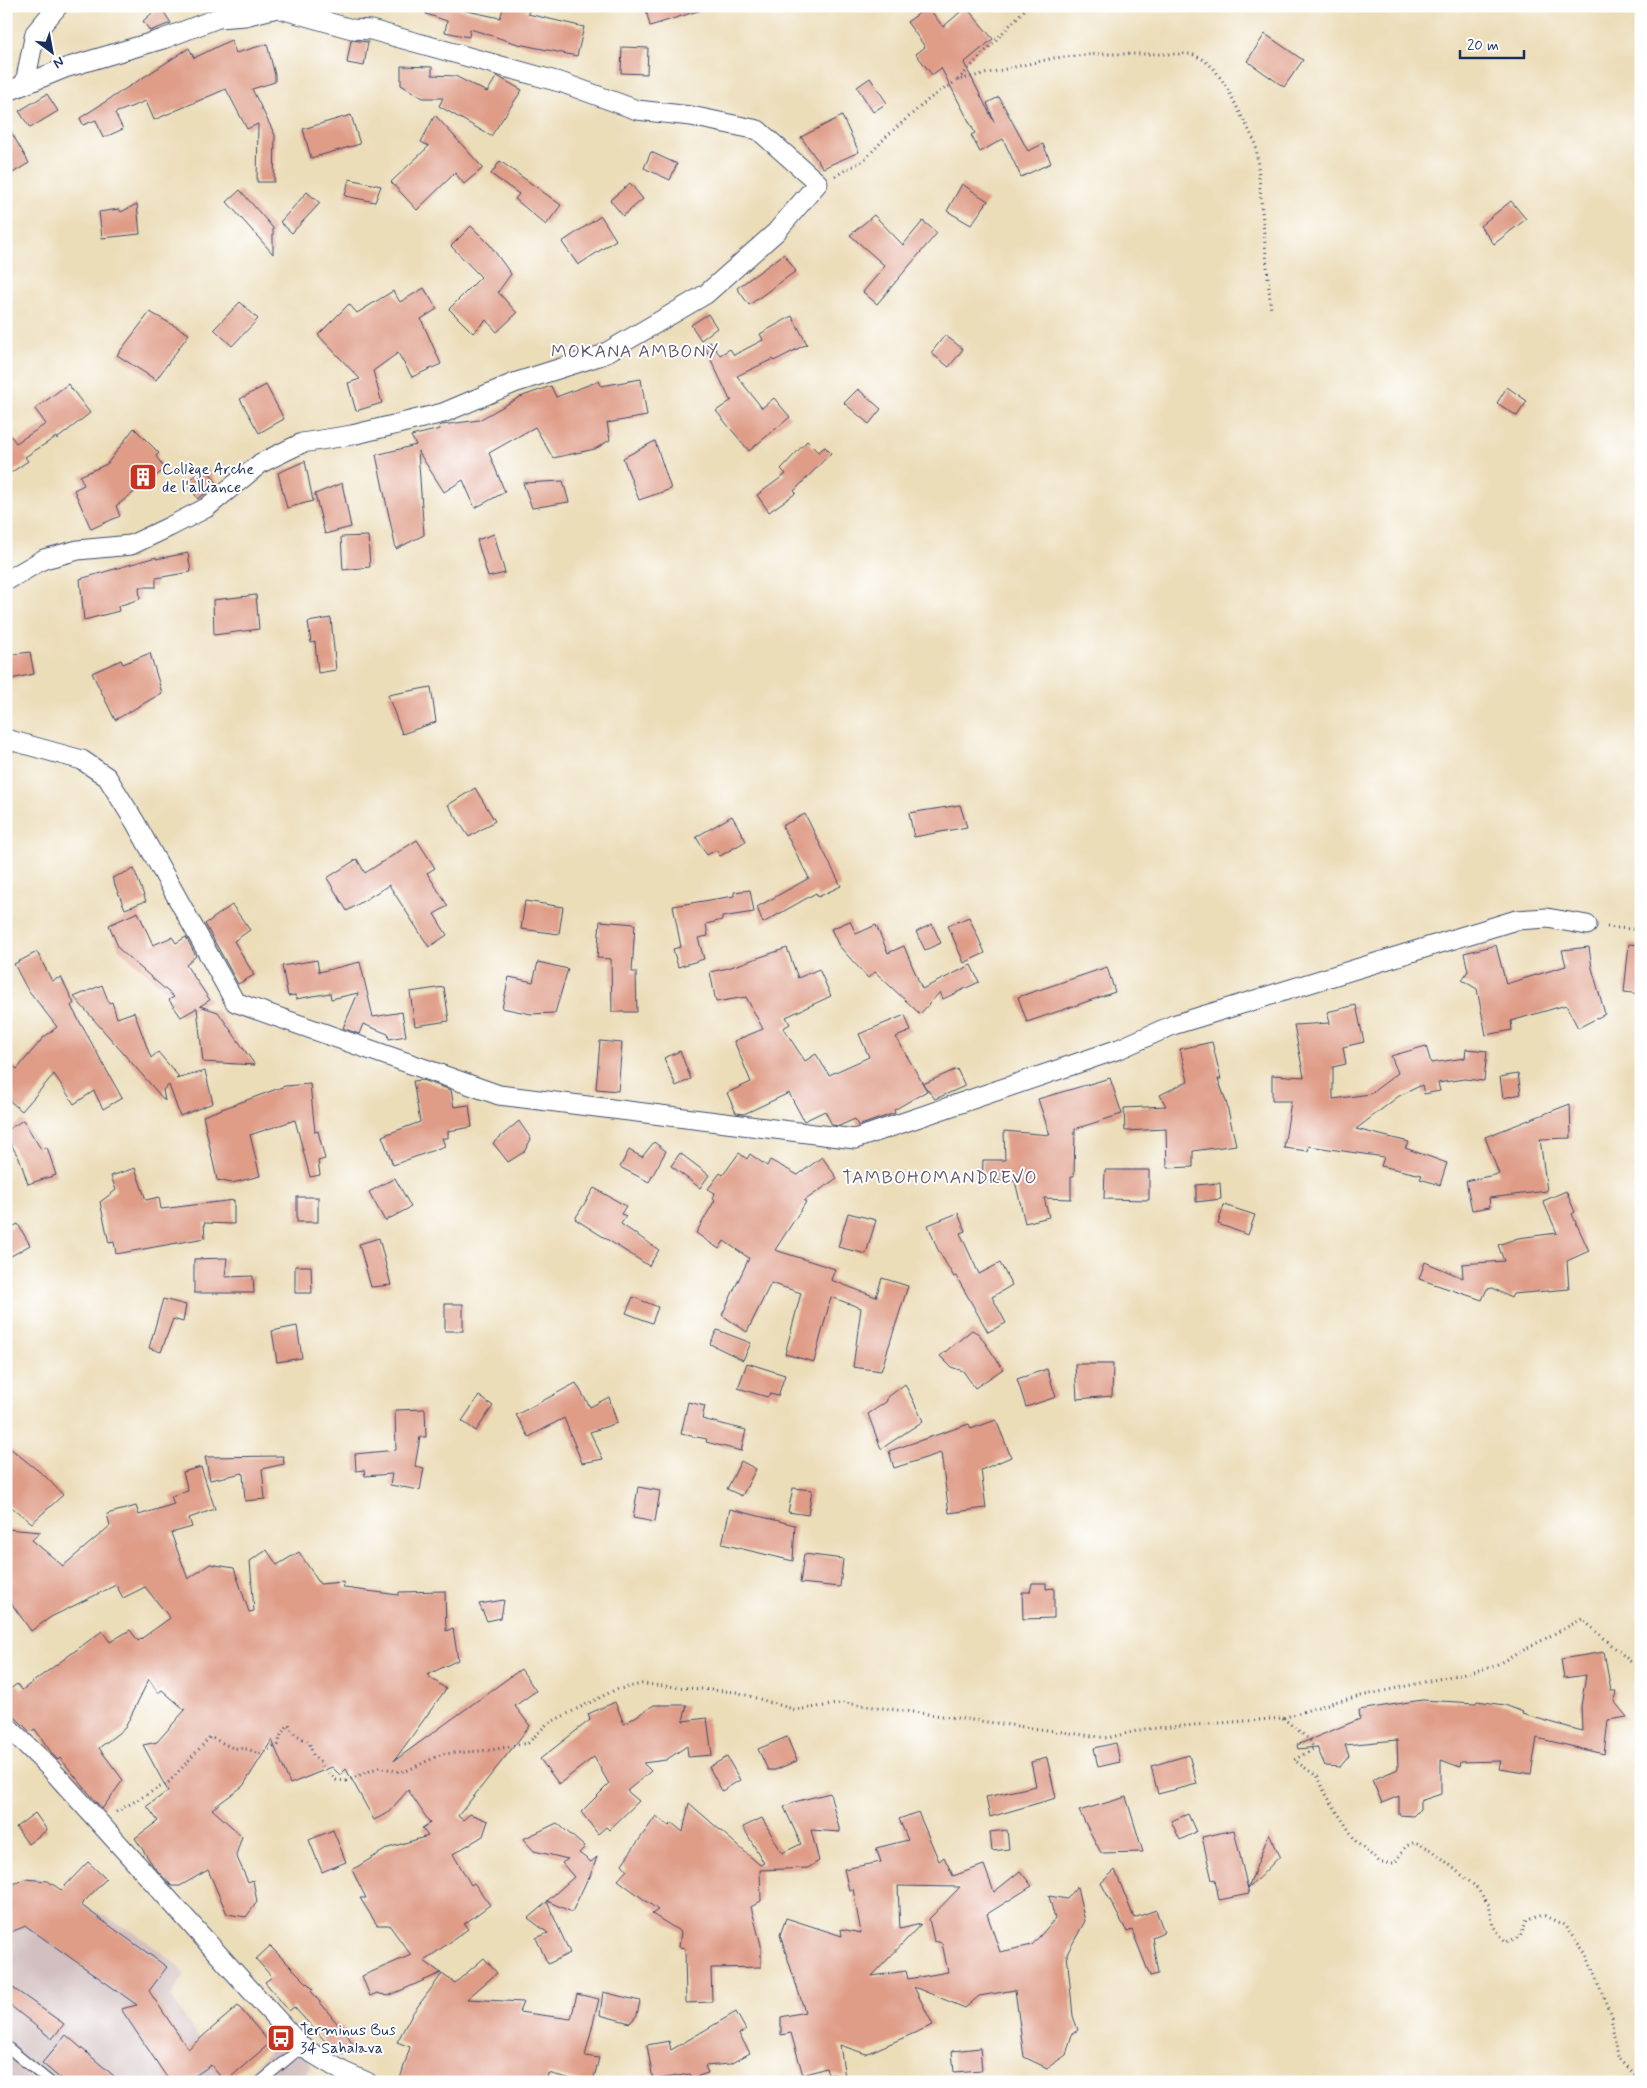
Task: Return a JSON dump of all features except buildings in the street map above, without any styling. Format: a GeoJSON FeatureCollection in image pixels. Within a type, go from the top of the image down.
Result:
{"type":"FeatureCollection","features":[{"type":"Feature","properties":{"kind":"street"},"geometry":{"type":"LineString","coordinates":[[25,83],[35,34],[58,6]]}},
{"type":"Feature","properties":{"kind":"street"},"geometry":{"type":"LineString","coordinates":[[6,92],[25,83],[163,39],[218,18],[245,16],[277,7],[352,29],[371,30],[554,80],[637,110],[691,116],[758,130],[818,183],[776,232],[706,294],[602,355],[514,383],[443,413],[352,435],[302,443],[261,462],[206,508],[131,545],[78,550],[44,559],[6,581]]}},
{"type":"Feature","properties":{"kind":"street"},"geometry":{"type":"LineString","coordinates":[[6,739],[82,760],[107,777],[135,822],[235,1002],[499,1095],[855,1139],[1119,1049],[1173,1025],[1516,920],[1547,918],[1587,925]]}},
{"type":"Feature","properties":{"kind":"street"},"geometry":{"type":"LineString","coordinates":[[6,1725],[50,1768],[302,2047],[342,2071],[367,2082]]}},
{"type":"Feature","properties":{"kind":"lane"},"geometry":{"type":"LineString","coordinates":[[6,2046],[50,2082]]}},
{"type":"Feature","properties":{"kind":"lane"},"geometry":{"type":"LineString","coordinates":[[260,2082],[302,2047]]}},
{"type":"Feature","properties":{"kind":"path"},"geometry":{"type":"LineString","coordinates":[[818,183],[847,172],[864,160],[889,134],[922,105],[958,80],[1028,6]]}},
{"type":"Feature","properties":{"kind":"path"},"geometry":{"type":"LineString","coordinates":[[958,80],[1054,58],[1098,54],[1192,54],[1204,60],[1226,86],[1256,144],[1272,311]]}},
{"type":"Feature","properties":{"kind":"path"},"geometry":{"type":"LineString","coordinates":[[1587,925],[1641,930]]}},
{"type":"Feature","properties":{"kind":"path"},"geometry":{"type":"LineString","coordinates":[[100,1824],[116,1812],[169,1782],[210,1737],[233,1748],[248,1749],[259,1754],[278,1745],[280,1734],[289,1724],[291,1731],[295,1735],[309,1742],[313,1755],[336,1780],[346,1781],[379,1767],[400,1772],[442,1754],[491,1750],[528,1743],[548,1724],[615,1690],[642,1684],[736,1692],[796,1710],[845,1703],[1107,1738],[1145,1728],[1283,1718],[1334,1702],[1492,1667],[1582,1619],[1630,1661],[1641,1666]]}},
{"type":"Feature","properties":{"kind":"path"},"geometry":{"type":"LineString","coordinates":[[1283,1718],[1311,1741],[1313,1749],[1294,1760],[1318,1777],[1325,1794],[1357,1843],[1381,1863],[1395,1863],[1406,1846],[1416,1842],[1432,1850],[1476,1887],[1489,1905],[1493,1926],[1506,1942],[1520,1937],[1527,1920],[1543,1916],[1564,1925],[1586,1954],[1611,2015],[1617,2057],[1641,2082]]}},
{"type":"Feature","properties":{"kind":"shaded area"},"geometry":{"type":"Polygon","coordinates":[[[34,1877],[138,1935],[174,1962],[185,1974],[171,1996],[227,2082],[6,2082],[6,1885],[34,1877]]]}},
{"type":"Feature","properties":{"kind":"shaded area"},"geometry":{"type":"Polygon","coordinates":[[[281,2038],[302,2047],[312,2067],[293,2082],[242,2082],[281,2038]]]}},
{"type":"Feature","properties":{"kind":"place","name":"Collège Arche de l'alliance"},"geometry":{"type":"Point","coordinates":[143,477]}},
{"type":"Feature","properties":{"kind":"place","name":"Terminus Bus 34 Sahalava"},"geometry":{"type":"Point","coordinates":[281,2038]}},
{"type":"Feature","properties":{"kind":"district","name":"MOKANA AMBONY"},"geometry":{"type":"Point","coordinates":[635,351]}},
{"type":"Feature","properties":{"kind":"district","name":"TAMBOHOMANDREVO"},"geometry":{"type":"Point","coordinates":[940,1177]}}]}
